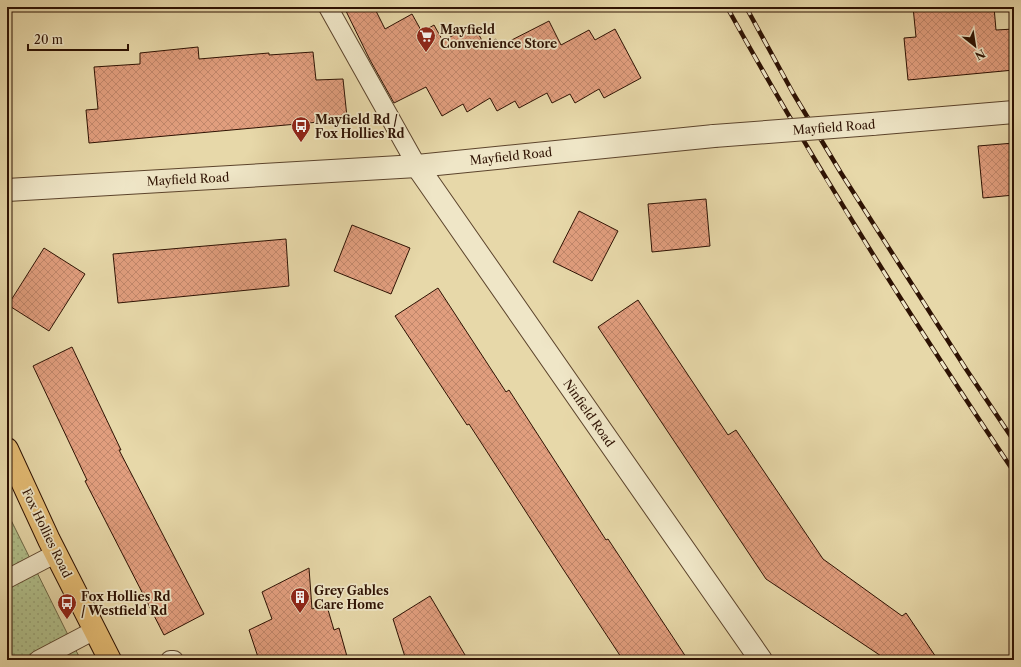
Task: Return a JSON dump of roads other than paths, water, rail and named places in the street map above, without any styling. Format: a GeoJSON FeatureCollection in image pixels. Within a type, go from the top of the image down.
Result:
{"type":"FeatureCollection","features":[{"type":"Feature","properties":{"kind":"main road","name":"Fox Hollies Road"},"geometry":{"type":"LineString","coordinates":[[7,448],[12,475],[110,660]]}},
{"type":"Feature","properties":{"kind":"street","name":"Mayfield Road"},"geometry":{"type":"LineString","coordinates":[[7,190],[418,166],[714,136],[1014,112]]}},
{"type":"Feature","properties":{"kind":"street","name":"Ninfield Road"},"geometry":{"type":"LineString","coordinates":[[418,166],[761,660]]}},
{"type":"Feature","properties":{"kind":"lane"},"geometry":{"type":"LineString","coordinates":[[328,7],[418,166]]}},
{"type":"Feature","properties":{"kind":"lane"},"geometry":{"type":"LineString","coordinates":[[7,579],[55,554]]}},
{"type":"Feature","properties":{"kind":"lane"},"geometry":{"type":"LineString","coordinates":[[38,660],[95,630]]}},
{"type":"Feature","properties":{"kind":"railway"},"geometry":{"type":"LineString","coordinates":[[727,7],[760,67],[830,185],[902,301],[1014,472]]}},
{"type":"Feature","properties":{"kind":"railway"},"geometry":{"type":"LineString","coordinates":[[746,7],[793,93],[841,173],[966,369],[1014,441]]}},
{"type":"Feature","properties":{"kind":"place","name":"Mayfield Convenience Store"},"geometry":{"type":"Point","coordinates":[426,53]}},
{"type":"Feature","properties":{"kind":"place","name":"Mayfield Rd / Fox Hollies Rd"},"geometry":{"type":"Point","coordinates":[301,143]}},
{"type":"Feature","properties":{"kind":"place","name":"Grey Gables Care Home"},"geometry":{"type":"Point","coordinates":[300,614]}},
{"type":"Feature","properties":{"kind":"place","name":"Fox Hollies Rd / Westfield Rd"},"geometry":{"type":"Point","coordinates":[67,620]}}]}
